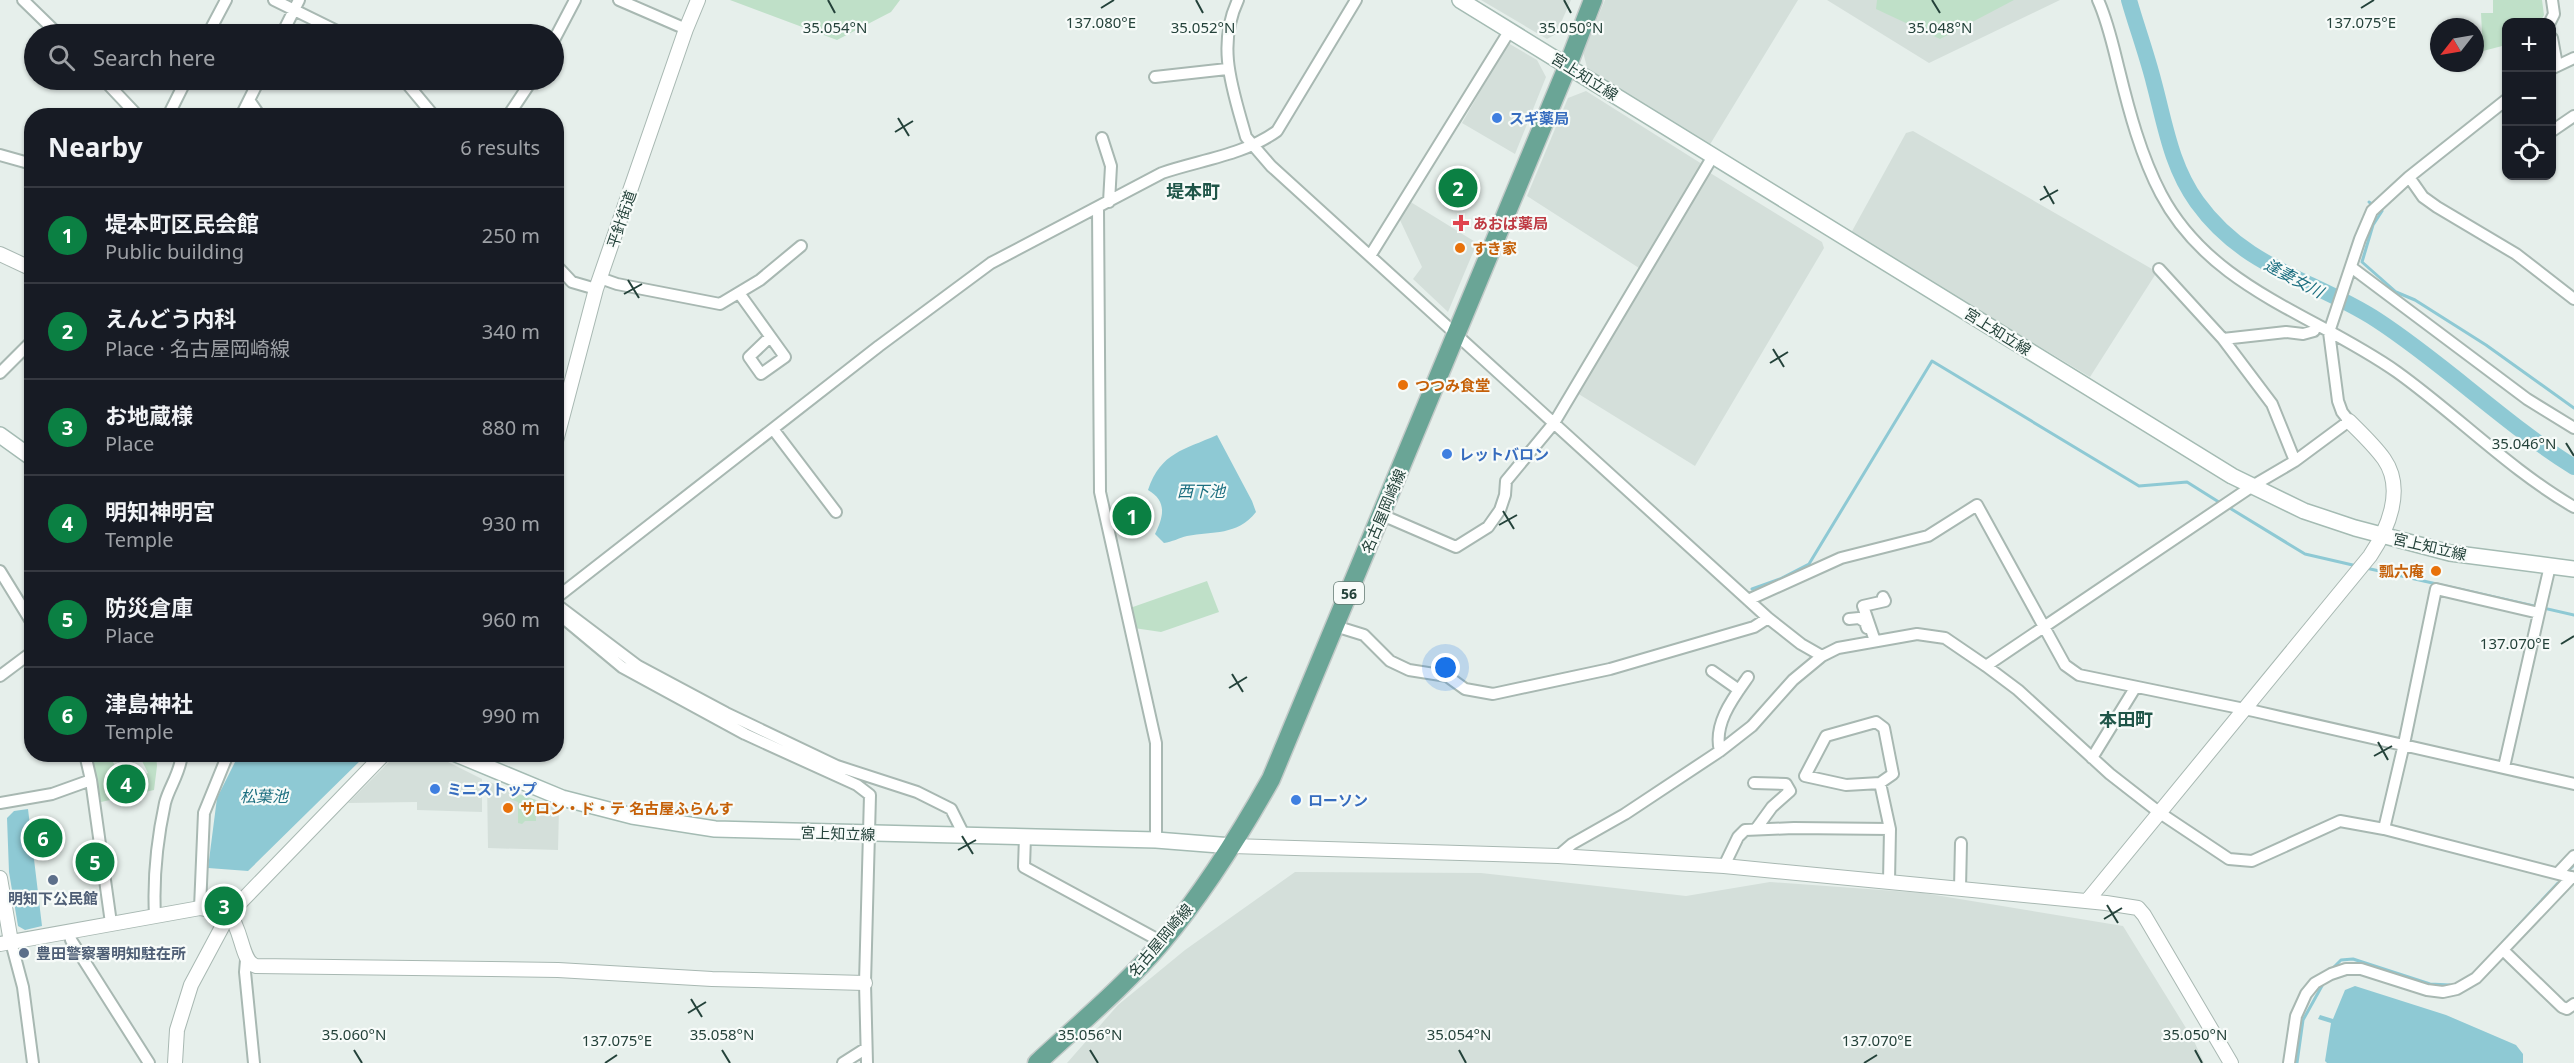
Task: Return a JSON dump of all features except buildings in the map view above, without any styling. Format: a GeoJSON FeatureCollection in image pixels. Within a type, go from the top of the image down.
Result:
{"type":"FeatureCollection","features":[{"type":"Feature","properties":{"kind":"main road","name":"宮上知立線"},"geometry":{"type":"LineString","coordinates":[[1460,0],[2232,476],[2304,511],[2384,536],[2450,553],[2574,569]]}},
{"type":"Feature","properties":{"kind":"main road","name":"名古屋岡崎線"},"geometry":{"type":"LineString","coordinates":[[1037,1063],[1126,980],[1162,942],[1232,846],[1271,779],[1593,0]]}},
{"type":"Feature","properties":{"kind":"main road"},"geometry":{"type":"LineString","coordinates":[[0,435],[24,452]]}},
{"type":"Feature","properties":{"kind":"main road","name":"宮上知立線"},"geometry":{"type":"LineString","coordinates":[[475,762],[562,798],[632,816],[715,829],[870,835],[1156,840],[1232,846]]}},
{"type":"Feature","properties":{"kind":"street"},"geometry":{"type":"LineString","coordinates":[[23,0],[48,24]]}},
{"type":"Feature","properties":{"kind":"street"},"geometry":{"type":"LineString","coordinates":[[213,24],[226,0]]}},
{"type":"Feature","properties":{"kind":"street"},"geometry":{"type":"LineString","coordinates":[[274,0],[322,24]]}},
{"type":"Feature","properties":{"kind":"street"},"geometry":{"type":"LineString","coordinates":[[287,24],[299,0]]}},
{"type":"Feature","properties":{"kind":"street"},"geometry":{"type":"LineString","coordinates":[[562,24],[575,0]]}},
{"type":"Feature","properties":{"kind":"street"},"geometry":{"type":"LineString","coordinates":[[619,0],[686,29]]}},
{"type":"Feature","properties":{"kind":"street","name":"平針街道"},"geometry":{"type":"LineString","coordinates":[[564,411],[598,283],[698,0]]}},
{"type":"Feature","properties":{"kind":"street"},"geometry":{"type":"LineString","coordinates":[[1238,0],[1227,32],[1227,69],[1250,144],[1768,618],[1801,644],[1822,656]]}},
{"type":"Feature","properties":{"kind":"street"},"geometry":{"type":"LineString","coordinates":[[564,592],[879,346],[991,263],[1162,173],[1216,158],[1266,139],[1277,131],[1356,0]]}},
{"type":"Feature","properties":{"kind":"street"},"geometry":{"type":"LineString","coordinates":[[2098,0],[2104,12],[2120,75],[2148,164],[2162,195],[2179,223],[2201,248],[2224,270],[2316,324],[2331,329],[2397,372],[2543,487],[2574,507]]}},
{"type":"Feature","properties":{"kind":"street"},"geometry":{"type":"LineString","coordinates":[[2552,0],[2554,14],[2552,18]]}},
{"type":"Feature","properties":{"kind":"street"},"geometry":{"type":"LineString","coordinates":[[1370,256],[1510,30]]}},
{"type":"Feature","properties":{"kind":"street"},"geometry":{"type":"LineString","coordinates":[[2556,66],[2574,58]]}},
{"type":"Feature","properties":{"kind":"street"},"geometry":{"type":"LineString","coordinates":[[1155,77],[1227,69]]}},
{"type":"Feature","properties":{"kind":"street"},"geometry":{"type":"LineString","coordinates":[[113,90],[130,108]]}},
{"type":"Feature","properties":{"kind":"street"},"geometry":{"type":"LineString","coordinates":[[172,108],[181,90]]}},
{"type":"Feature","properties":{"kind":"street"},"geometry":{"type":"LineString","coordinates":[[245,108],[254,90]]}},
{"type":"Feature","properties":{"kind":"street"},"geometry":{"type":"LineString","coordinates":[[412,90],[427,108]]}},
{"type":"Feature","properties":{"kind":"street"},"geometry":{"type":"LineString","coordinates":[[513,108],[525,90]]}},
{"type":"Feature","properties":{"kind":"street"},"geometry":{"type":"LineString","coordinates":[[249,100],[254,108]]}},
{"type":"Feature","properties":{"kind":"street"},"geometry":{"type":"LineString","coordinates":[[2086,901],[2370,556],[2384,536],[2393,494],[2390,469],[2342,412],[2338,402],[2331,329],[2372,211],[2409,177],[2502,103]]}},
{"type":"Feature","properties":{"kind":"street"},"geometry":{"type":"LineString","coordinates":[[2556,128],[2574,116]]}},
{"type":"Feature","properties":{"kind":"street"},"geometry":{"type":"LineString","coordinates":[[1102,138],[1111,166],[1109,202]]}},
{"type":"Feature","properties":{"kind":"street"},"geometry":{"type":"LineString","coordinates":[[0,155],[24,162]]}},
{"type":"Feature","properties":{"kind":"street"},"geometry":{"type":"LineString","coordinates":[[1382,515],[1456,547],[1488,527],[1500,510],[1505,495],[1506,481],[1554,423],[1713,156]]}},
{"type":"Feature","properties":{"kind":"street"},"geometry":{"type":"LineString","coordinates":[[2409,177],[2423,196],[2516,254],[2574,300]]}},
{"type":"Feature","properties":{"kind":"street"},"geometry":{"type":"LineString","coordinates":[[1098,208],[1100,492],[1156,743],[1156,840]]}},
{"type":"Feature","properties":{"kind":"street"},"geometry":{"type":"LineString","coordinates":[[564,274],[572,282],[617,284],[720,304],[760,280],[801,246]]}},
{"type":"Feature","properties":{"kind":"street"},"geometry":{"type":"LineString","coordinates":[[0,254],[24,265]]}},
{"type":"Feature","properties":{"kind":"street"},"geometry":{"type":"LineString","coordinates":[[2159,269],[2223,339],[2272,404],[2295,461]]}},
{"type":"Feature","properties":{"kind":"street"},"geometry":{"type":"LineString","coordinates":[[2350,270],[2527,399],[2574,428]]}},
{"type":"Feature","properties":{"kind":"street"},"geometry":{"type":"LineString","coordinates":[[739,293],[770,337]]}},
{"type":"Feature","properties":{"kind":"street"},"geometry":{"type":"LineString","coordinates":[[2223,339],[2286,332],[2303,334],[2314,331],[2316,324]]}},
{"type":"Feature","properties":{"kind":"street"},"geometry":{"type":"LineString","coordinates":[[0,373],[24,348]]}},
{"type":"Feature","properties":{"kind":"street"},"geometry":{"type":"LineString","coordinates":[[1986,666],[2254,485],[2295,461],[2349,421]]}},
{"type":"Feature","properties":{"kind":"street"},"geometry":{"type":"LineString","coordinates":[[772,429],[836,512]]}},
{"type":"Feature","properties":{"kind":"street"},"geometry":{"type":"LineString","coordinates":[[1748,600],[1841,558],[1928,536],[1977,505],[2065,664],[2079,675],[2404,744],[2574,784]]}},
{"type":"Feature","properties":{"kind":"street"},"geometry":{"type":"LineString","coordinates":[[2504,768],[2550,566]]}},
{"type":"Feature","properties":{"kind":"street"},"geometry":{"type":"LineString","coordinates":[[0,571],[24,610]]}},
{"type":"Feature","properties":{"kind":"street"},"geometry":{"type":"LineString","coordinates":[[2384,829],[2436,590],[2539,614]]}},
{"type":"Feature","properties":{"kind":"street"},"geometry":{"type":"LineString","coordinates":[[1872,642],[1863,606],[1885,601],[1883,597]]}},
{"type":"Feature","properties":{"kind":"street"},"geometry":{"type":"LineString","coordinates":[[564,610],[638,666],[726,713],[837,766],[917,792],[951,809],[964,835]]}},
{"type":"Feature","properties":{"kind":"street"},"geometry":{"type":"LineString","coordinates":[[1335,626],[1364,635],[1390,661],[1409,670],[1447,676],[1465,689],[1493,694],[1610,669],[1754,627],[1768,618]]}},
{"type":"Feature","properties":{"kind":"street"},"geometry":{"type":"LineString","coordinates":[[1849,619],[1859,618],[1865,622],[1872,642]]}},
{"type":"Feature","properties":{"kind":"street"},"geometry":{"type":"LineString","coordinates":[[564,619],[622,667],[746,734],[856,785],[870,795],[865,983],[867,1063]]}},
{"type":"Feature","properties":{"kind":"street"},"geometry":{"type":"LineString","coordinates":[[1558,856],[1572,844],[1625,814],[1720,751],[1752,726],[1793,680],[1822,656],[1838,648],[1917,633],[1945,638],[1986,666],[2018,690],[2092,758],[2160,813],[2229,859],[2241,862],[2252,861],[2340,821],[2384,829],[2573,877],[2469,983],[2450,992],[2427,990],[2361,969],[2346,969],[2315,983],[2306,994],[2296,1016],[2291,1034],[2289,1063]]}},
{"type":"Feature","properties":{"kind":"street"},"geometry":{"type":"LineString","coordinates":[[0,676],[24,658]]}},
{"type":"Feature","properties":{"kind":"street"},"geometry":{"type":"LineString","coordinates":[[1713,671],[1739,690]]}},
{"type":"Feature","properties":{"kind":"street"},"geometry":{"type":"LineString","coordinates":[[1720,751],[1718,741],[1723,717],[1748,677]]}},
{"type":"Feature","properties":{"kind":"street"},"geometry":{"type":"LineString","coordinates":[[2092,758],[2135,687]]}},
{"type":"Feature","properties":{"kind":"street"},"geometry":{"type":"LineString","coordinates":[[1875,722],[1884,728],[1893,774],[1880,783],[1846,785],[1805,776],[1826,736],[1875,722]]}},
{"type":"Feature","properties":{"kind":"street"},"geometry":{"type":"LineString","coordinates":[[87,762],[111,923]]}},
{"type":"Feature","properties":{"kind":"street"},"geometry":{"type":"LineString","coordinates":[[155,916],[153,880],[166,800],[173,788],[180,762]]}},
{"type":"Feature","properties":{"kind":"street"},"geometry":{"type":"LineString","coordinates":[[200,908],[204,813],[225,762]]}},
{"type":"Feature","properties":{"kind":"street"},"geometry":{"type":"LineString","coordinates":[[175,1063],[177,1030],[191,985],[229,914],[376,762]]}},
{"type":"Feature","properties":{"kind":"street"},"geometry":{"type":"LineString","coordinates":[[0,803],[52,794],[91,780]]}},
{"type":"Feature","properties":{"kind":"street"},"geometry":{"type":"LineString","coordinates":[[1755,783],[1786,784],[1790,792],[1772,807],[1756,829]]}},
{"type":"Feature","properties":{"kind":"street"},"geometry":{"type":"LineString","coordinates":[[1880,783],[1890,830],[1889,882]]}},
{"type":"Feature","properties":{"kind":"street"},"geometry":{"type":"LineString","coordinates":[[1724,866],[1738,837],[1746,830],[1890,830]]}},
{"type":"Feature","properties":{"kind":"street"},"geometry":{"type":"LineString","coordinates":[[1025,836],[1024,867],[1162,942]]}},
{"type":"Feature","properties":{"kind":"street"},"geometry":{"type":"LineString","coordinates":[[1960,888],[1961,843]]}},
{"type":"Feature","properties":{"kind":"street"},"geometry":{"type":"LineString","coordinates":[[1232,846],[1558,856],[1724,866],[2086,901],[2140,909],[2231,1063]]}},
{"type":"Feature","properties":{"kind":"street"},"geometry":{"type":"LineString","coordinates":[[2558,873],[2574,856]]}},
{"type":"Feature","properties":{"kind":"street"},"geometry":{"type":"LineString","coordinates":[[0,878],[5,943],[23,987],[33,1063]]}},
{"type":"Feature","properties":{"kind":"street"},"geometry":{"type":"LineString","coordinates":[[5,943],[200,908],[229,914],[240,931],[246,960],[245,972],[254,1063]]}},
{"type":"Feature","properties":{"kind":"street"},"geometry":{"type":"LineString","coordinates":[[69,931],[71,939],[149,1063]]}},
{"type":"Feature","properties":{"kind":"street"},"geometry":{"type":"LineString","coordinates":[[2503,950],[2562,1007],[2566,1009],[2574,1004]]}},
{"type":"Feature","properties":{"kind":"street"},"geometry":{"type":"LineString","coordinates":[[246,960],[249,964],[256,966],[558,970],[712,980],[865,983]]}},
{"type":"Feature","properties":{"kind":"street"},"geometry":{"type":"LineString","coordinates":[[843,1063],[865,1049]]}},
{"type":"Feature","properties":{"kind":"shaded area"},"geometry":{"type":"Polygon","coordinates":[[[1481,0],[1571,0],[1556,34],[1547,39],[1481,0]]]}},
{"type":"Feature","properties":{"kind":"shaded area"},"geometry":{"type":"Polygon","coordinates":[[[1605,0],[1798,0],[1709,146],[1588,71],[1583,52],[1605,0]]]}},
{"type":"Feature","properties":{"kind":"shaded area"},"geometry":{"type":"Polygon","coordinates":[[[1827,0],[2060,0],[1929,63],[1827,0]]]}},
{"type":"Feature","properties":{"kind":"shaded area"},"geometry":{"type":"Polygon","coordinates":[[[1508,43],[1537,60],[1546,77],[1515,154],[1462,123],[1508,43]]]}},
{"type":"Feature","properties":{"kind":"shaded area"},"geometry":{"type":"Polygon","coordinates":[[[1586,91],[1702,164],[1639,268],[1527,196],[1568,98],[1586,91]]]}},
{"type":"Feature","properties":{"kind":"shaded area"},"geometry":{"type":"Polygon","coordinates":[[[1913,131],[2152,269],[2155,275],[2090,377],[1851,233],[1906,133],[1913,131]]]}},
{"type":"Feature","properties":{"kind":"shaded area"},"geometry":{"type":"Polygon","coordinates":[[[1707,171],[1822,242],[1824,248],[1695,466],[1577,393],[1707,171]]]}},
{"type":"Feature","properties":{"kind":"shaded area"},"geometry":{"type":"Polygon","coordinates":[[[1409,201],[1477,243],[1448,312],[1413,279],[1422,267],[1399,218],[1409,201]]]}},
{"type":"Feature","properties":{"kind":"shaded area"},"geometry":{"type":"Polygon","coordinates":[[[389,762],[448,762],[482,779],[482,812],[417,810],[417,802],[348,803],[389,762]]]}},
{"type":"Feature","properties":{"kind":"shaded area"},"geometry":{"type":"Polygon","coordinates":[[[487,781],[559,809],[558,850],[488,848],[487,781]]]}},
{"type":"Feature","properties":{"kind":"shaded area"},"geometry":{"type":"Polygon","coordinates":[[[1295,872],[1481,873],[1686,896],[1770,882],[1923,893],[2123,926],[2194,1041],[2204,1063],[1067,1063],[1118,1005],[1185,950],[1295,872]]]}},
{"type":"Feature","properties":{"kind":"green space"},"geometry":{"type":"Polygon","coordinates":[[[730,0],[900,0],[891,12],[837,40],[730,0]]]}},
{"type":"Feature","properties":{"kind":"green space"},"geometry":{"type":"Polygon","coordinates":[[[1877,0],[2014,0],[1940,39],[1876,9],[1877,0]]]}},
{"type":"Feature","properties":{"kind":"green space"},"geometry":{"type":"Polygon","coordinates":[[[2493,0],[2542,0],[2544,15],[2542,18],[2502,18],[2502,46],[2484,51],[2484,18],[2481,18],[2481,13],[2493,13],[2493,0]]]}},
{"type":"Feature","properties":{"kind":"green space"},"geometry":{"type":"Polygon","coordinates":[[[1207,581],[1219,612],[1161,632],[1134,628],[1130,608],[1207,581]]]}},
{"type":"Feature","properties":{"kind":"green space"},"geometry":{"type":"Polygon","coordinates":[[[92,762],[113,762],[125,784],[148,773],[142,762],[157,762],[154,790],[101,802],[92,762]]]}},
{"type":"Feature","properties":{"kind":"green space"},"geometry":{"type":"Polygon","coordinates":[[[521,795],[536,800],[533,805],[536,810],[536,821],[518,823],[518,802],[510,799],[510,796],[521,795]]]}},
{"type":"Feature","properties":{"kind":"water","name":"西下池"},"geometry":{"type":"Polygon","coordinates":[[[1217,435],[1256,512],[1249,520],[1233,529],[1187,536],[1164,543],[1155,534],[1162,509],[1158,499],[1148,490],[1153,477],[1160,467],[1175,454],[1217,435]]]}},
{"type":"Feature","properties":{"kind":"water","name":"松葉池"},"geometry":{"type":"Polygon","coordinates":[[[235,762],[359,762],[248,871],[208,868],[217,798],[235,762]]]}},
{"type":"Feature","properties":{"kind":"water"},"geometry":{"type":"Polygon","coordinates":[[[28,809],[42,926],[25,930],[18,926],[9,872],[7,818],[14,811],[28,809]]]}},
{"type":"Feature","properties":{"kind":"water"},"geometry":{"type":"Polygon","coordinates":[[[2355,986],[2446,1015],[2516,1045],[2523,1054],[2523,1063],[2327,1063],[2325,1061],[2331,1023],[2318,1019],[2320,1015],[2333,1019],[2345,990],[2355,986]]]}},
{"type":"Feature","properties":{"kind":"waterway","name":"逢妻女川"},"geometry":{"type":"LineString","coordinates":[[2129,0],[2175,159],[2188,188],[2216,225],[2258,258],[2377,320],[2524,432],[2574,467]]}},
{"type":"Feature","properties":{"kind":"waterway"},"geometry":{"type":"LineString","coordinates":[[2369,202],[2382,211],[2373,225],[2362,262],[2396,292],[2415,300],[2486,345],[2574,408]]}},
{"type":"Feature","properties":{"kind":"waterway"},"geometry":{"type":"LineString","coordinates":[[1752,589],[1780,579],[1809,564],[1932,361],[2139,486],[2187,482],[2222,504]]}},
{"type":"Feature","properties":{"kind":"waterway"},"geometry":{"type":"LineString","coordinates":[[2228,507],[2305,554],[2357,566]]}},
{"type":"Feature","properties":{"kind":"waterway"},"geometry":{"type":"LineString","coordinates":[[2366,568],[2574,615]]}},
{"type":"Feature","properties":{"kind":"waterway"},"geometry":{"type":"LineString","coordinates":[[2569,870],[2574,865]]}},
{"type":"Feature","properties":{"kind":"waterway"},"geometry":{"type":"LineString","coordinates":[[2503,942],[2558,883]]}},
{"type":"Feature","properties":{"kind":"waterway"},"geometry":{"type":"LineString","coordinates":[[2331,970],[2341,960],[2353,959],[2430,984],[2450,985]]}},
{"type":"Feature","properties":{"kind":"waterway"},"geometry":{"type":"LineString","coordinates":[[2297,1063],[2303,1020],[2323,984]]}},
{"type":"Feature","properties":{"kind":"place","name":"スギ薬局"},"geometry":{"type":"Point","coordinates":[1497,118]}},
{"type":"Feature","properties":{"kind":"place","name":"えんどう内科"},"geometry":{"type":"Point","coordinates":[1458,188]}},
{"type":"Feature","properties":{"kind":"place","name":"あおば薬局"},"geometry":{"type":"Point","coordinates":[1461,223]}},
{"type":"Feature","properties":{"kind":"place","name":"すき家"},"geometry":{"type":"Point","coordinates":[1460,248]}},
{"type":"Feature","properties":{"kind":"place","name":"つつみ食堂"},"geometry":{"type":"Point","coordinates":[1403,385]}},
{"type":"Feature","properties":{"kind":"place","name":"レットバロン"},"geometry":{"type":"Point","coordinates":[1447,454]}},
{"type":"Feature","properties":{"kind":"place","name":"堤本町区民会館"},"geometry":{"type":"Point","coordinates":[1132,516]}},
{"type":"Feature","properties":{"kind":"place","name":"瓢六庵"},"geometry":{"type":"Point","coordinates":[2436,571]}},
{"type":"Feature","properties":{"kind":"place","name":"明知神明宮"},"geometry":{"type":"Point","coordinates":[126,784]}},
{"type":"Feature","properties":{"kind":"place","name":"ミニストップ"},"geometry":{"type":"Point","coordinates":[435,789]}},
{"type":"Feature","properties":{"kind":"place","name":"ローソン"},"geometry":{"type":"Point","coordinates":[1296,800]}},
{"type":"Feature","properties":{"kind":"place","name":"サロン・ド・テ 名古屋ふらんす"},"geometry":{"type":"Point","coordinates":[508,808]}},
{"type":"Feature","properties":{"kind":"place","name":"津島神社"},"geometry":{"type":"Point","coordinates":[43,838]}},
{"type":"Feature","properties":{"kind":"place","name":"防災倉庫"},"geometry":{"type":"Point","coordinates":[95,862]}},
{"type":"Feature","properties":{"kind":"place","name":"明知下公民館"},"geometry":{"type":"Point","coordinates":[53,880]}},
{"type":"Feature","properties":{"kind":"place","name":"お地蔵様"},"geometry":{"type":"Point","coordinates":[224,906]}},
{"type":"Feature","properties":{"kind":"place","name":"豊田警察署明知駐在所"},"geometry":{"type":"Point","coordinates":[24,953]}},
{"type":"Feature","properties":{"kind":"district","name":"堤本町"},"geometry":{"type":"Point","coordinates":[1193,191]}},
{"type":"Feature","properties":{"kind":"district","name":"本田町"},"geometry":{"type":"Point","coordinates":[2126,719]}}]}
